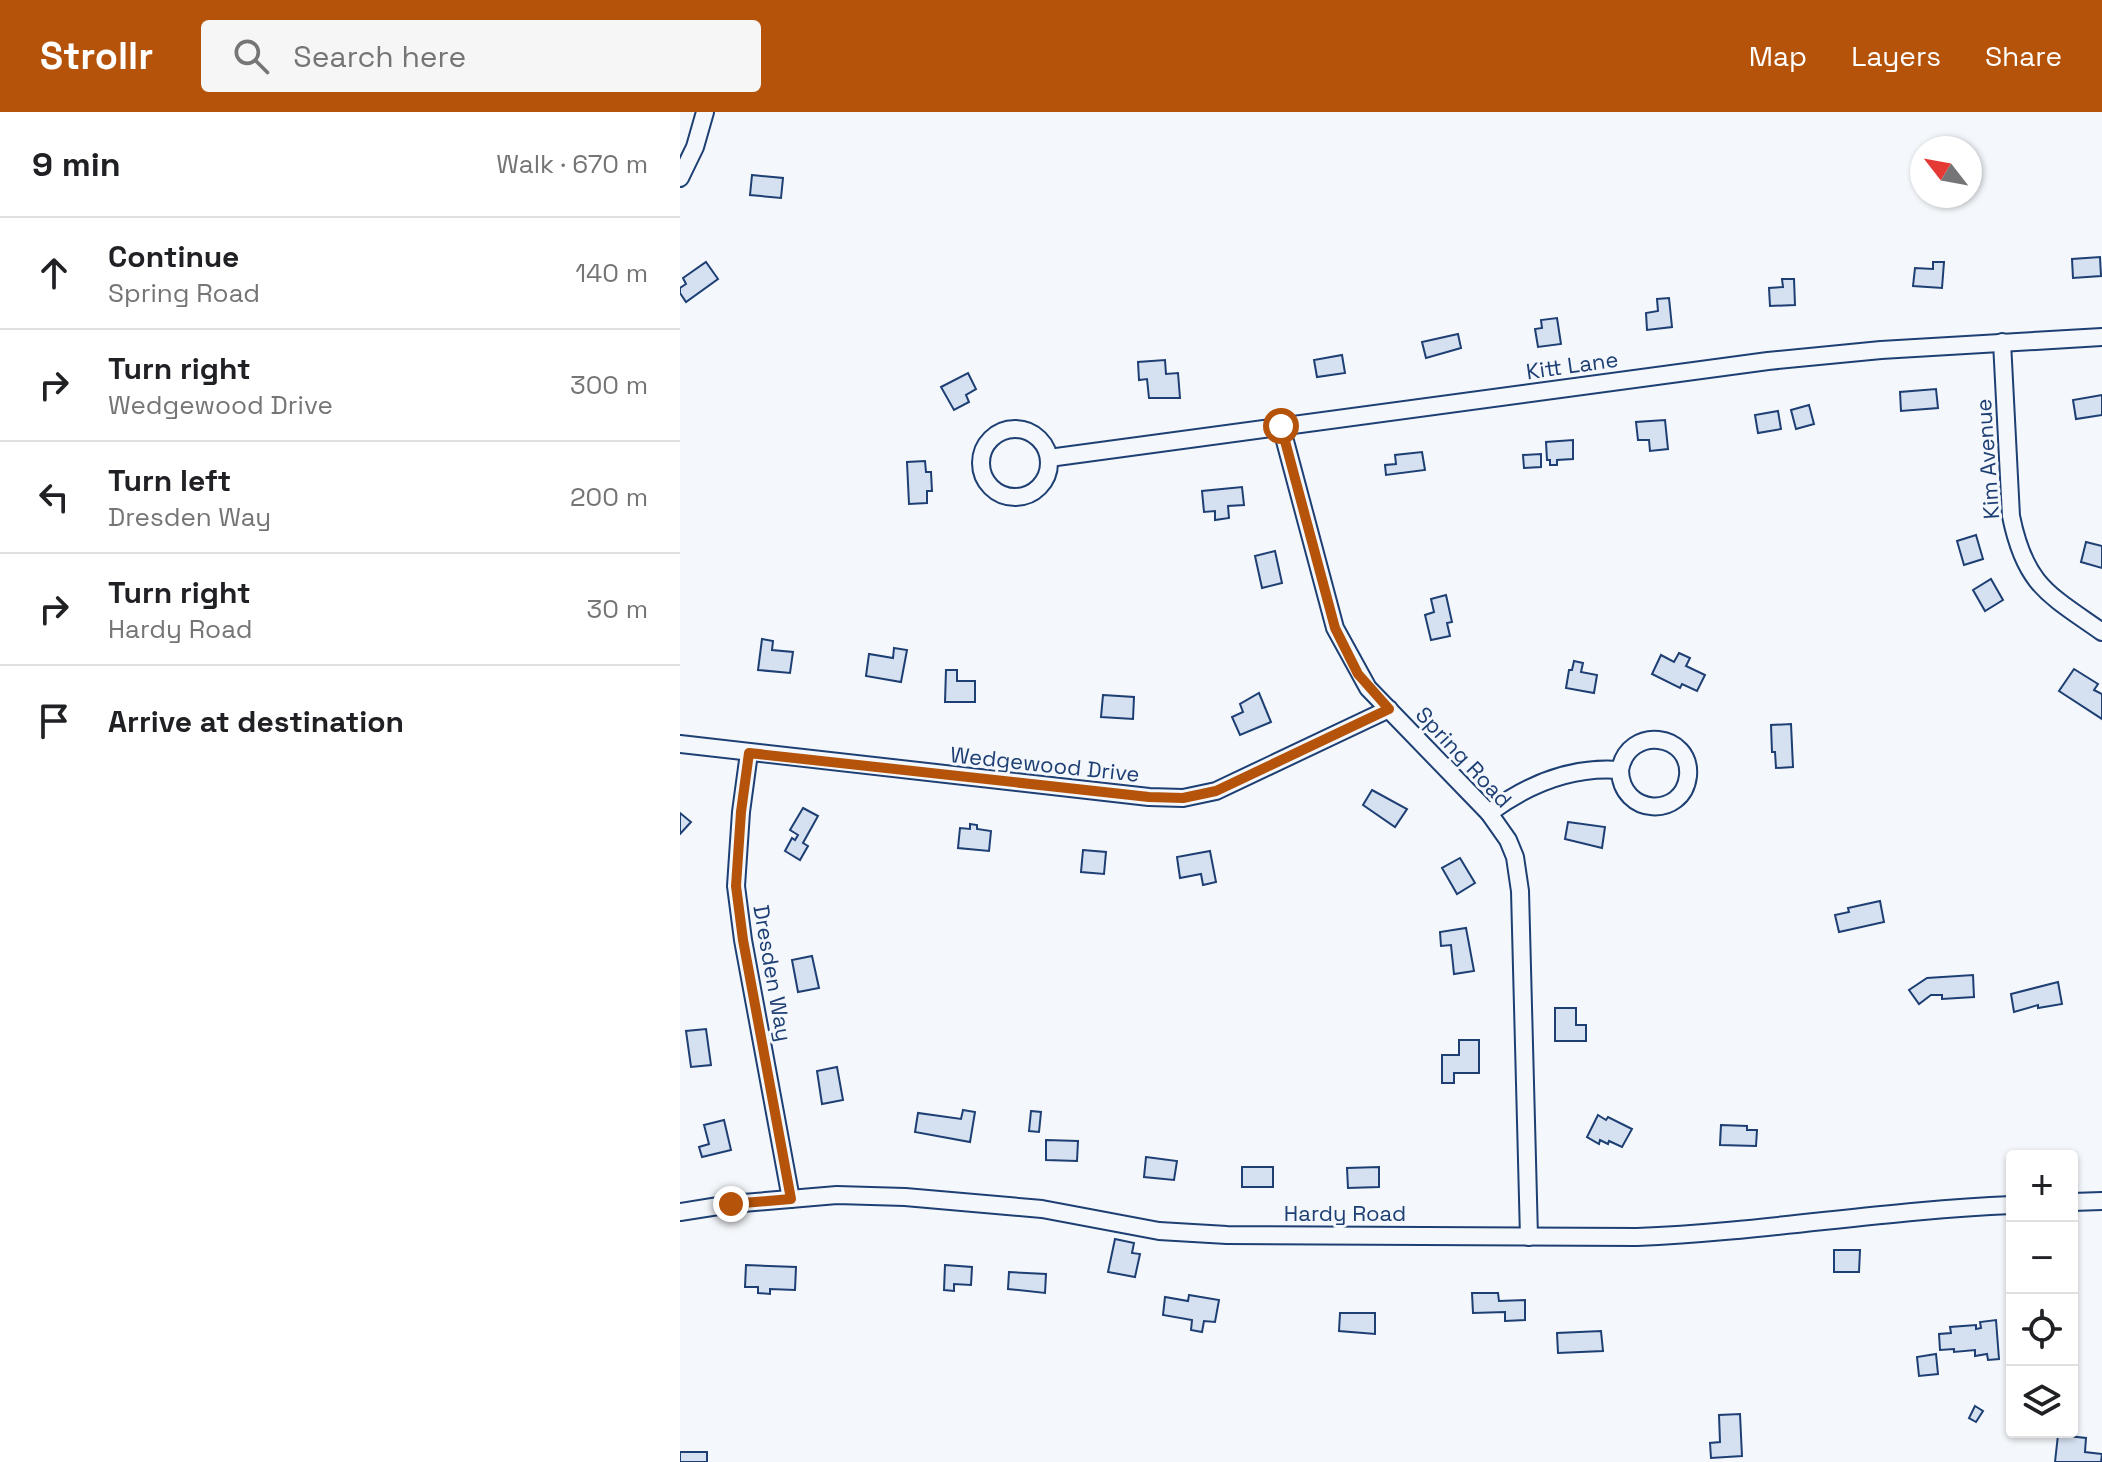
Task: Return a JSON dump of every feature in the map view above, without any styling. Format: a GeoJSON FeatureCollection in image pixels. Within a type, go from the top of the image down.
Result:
{"type":"FeatureCollection","features":[{"type":"Feature","properties":{"kind":"street"},"geometry":{"type":"LineString","coordinates":[[680,178],[695,147],[705,112]]}},
{"type":"Feature","properties":{"kind":"street","name":"Kitt Lane"},"geometry":{"type":"LineString","coordinates":[[1049,458],[1768,361],[2102,337]]}},
{"type":"Feature","properties":{"kind":"street","name":"Kim Avenue"},"geometry":{"type":"LineString","coordinates":[[2002,342],[2011,516],[2016,540],[2028,570],[2038,584],[2102,632]]}},
{"type":"Feature","properties":{"kind":"street","name":"Spring Road"},"geometry":{"type":"LineString","coordinates":[[1281,426],[1335,628],[1358,674],[1489,813],[1508,840],[1519,874],[1529,1237]]}},
{"type":"Feature","properties":{"kind":"street"},"geometry":{"type":"LineString","coordinates":[[1007,430],[1030,432],[1039,438],[1049,458],[1045,480],[1029,495],[1007,496],[996,492],[983,474],[983,452],[997,434],[1007,430]]}},
{"type":"Feature","properties":{"kind":"street","name":"Wedgewood Drive"},"geometry":{"type":"LineString","coordinates":[[680,744],[1149,797],[1183,798],[1216,791],[1389,709]]}},
{"type":"Feature","properties":{"kind":"street"},"geometry":{"type":"LineString","coordinates":[[1658,739],[1671,743],[1681,752],[1687,764],[1687,777],[1683,790],[1675,799],[1663,805],[1650,806],[1628,794],[1620,770],[1624,757],[1633,746],[1645,740],[1658,739]]}},
{"type":"Feature","properties":{"kind":"street","name":"Dresden Way"},"geometry":{"type":"LineString","coordinates":[[749,753],[736,886],[743,940],[791,1199]]}},
{"type":"Feature","properties":{"kind":"street"},"geometry":{"type":"LineString","coordinates":[[1489,813],[1534,784],[1597,770],[1620,770]]}},
{"type":"Feature","properties":{"kind":"street","name":"Hardy Road"},"geometry":{"type":"LineString","coordinates":[[680,1212],[837,1195],[957,1200],[1042,1209],[1159,1231],[1227,1235],[1529,1237],[1689,1235],[1896,1212],[2006,1205]]}},
{"type":"Feature","properties":{"kind":"street"},"geometry":{"type":"LineString","coordinates":[[2078,1202],[2102,1201]]}},
{"type":"Feature","properties":{"kind":"building"},"geometry":{"type":"Polygon","coordinates":[[[752,175],[783,178],[781,198],[750,195],[752,175]]]}},
{"type":"Feature","properties":{"kind":"building"},"geometry":{"type":"Polygon","coordinates":[[[2100,257],[2101,276],[2073,278],[2072,259],[2100,257]]]}},
{"type":"Feature","properties":{"kind":"building"},"geometry":{"type":"Polygon","coordinates":[[[706,262],[718,279],[686,302],[680,293],[680,288],[686,284],[683,278],[706,262]]]}},
{"type":"Feature","properties":{"kind":"building"},"geometry":{"type":"Polygon","coordinates":[[[1933,262],[1944,262],[1942,288],[1913,286],[1915,268],[1933,269],[1933,262]]]}},
{"type":"Feature","properties":{"kind":"building"},"geometry":{"type":"Polygon","coordinates":[[[1782,279],[1794,279],[1795,305],[1770,306],[1769,288],[1783,287],[1782,279]]]}},
{"type":"Feature","properties":{"kind":"building"},"geometry":{"type":"Polygon","coordinates":[[[1669,298],[1672,327],[1647,330],[1646,313],[1658,311],[1657,299],[1669,298]]]}},
{"type":"Feature","properties":{"kind":"building"},"geometry":{"type":"Polygon","coordinates":[[[1557,318],[1561,344],[1538,347],[1535,329],[1542,328],[1541,320],[1557,318]]]}},
{"type":"Feature","properties":{"kind":"building"},"geometry":{"type":"Polygon","coordinates":[[[1458,334],[1461,348],[1426,358],[1422,342],[1458,334]]]}},
{"type":"Feature","properties":{"kind":"building"},"geometry":{"type":"Polygon","coordinates":[[[1342,355],[1345,373],[1317,377],[1314,360],[1342,355]]]}},
{"type":"Feature","properties":{"kind":"building"},"geometry":{"type":"Polygon","coordinates":[[[1165,360],[1166,374],[1178,373],[1180,398],[1149,398],[1147,379],[1139,380],[1138,362],[1165,360]]]}},
{"type":"Feature","properties":{"kind":"building"},"geometry":{"type":"Polygon","coordinates":[[[968,373],[976,389],[966,395],[969,402],[954,410],[941,387],[968,373]]]}},
{"type":"Feature","properties":{"kind":"building"},"geometry":{"type":"Polygon","coordinates":[[[1936,389],[1938,408],[1901,411],[1900,392],[1936,389]]]}},
{"type":"Feature","properties":{"kind":"building"},"geometry":{"type":"Polygon","coordinates":[[[2102,395],[2102,415],[2076,419],[2073,400],[2102,395]]]}},
{"type":"Feature","properties":{"kind":"building"},"geometry":{"type":"Polygon","coordinates":[[[1809,405],[1814,424],[1796,429],[1791,410],[1809,405]]]}},
{"type":"Feature","properties":{"kind":"building"},"geometry":{"type":"Polygon","coordinates":[[[1778,411],[1781,429],[1758,433],[1755,415],[1778,411]]]}},
{"type":"Feature","properties":{"kind":"building"},"geometry":{"type":"Polygon","coordinates":[[[1665,420],[1668,449],[1650,451],[1649,440],[1638,440],[1636,422],[1665,420]]]}},
{"type":"Feature","properties":{"kind":"building"},"geometry":{"type":"Polygon","coordinates":[[[1573,440],[1573,459],[1557,460],[1557,465],[1550,465],[1546,442],[1573,440]]]}},
{"type":"Feature","properties":{"kind":"building"},"geometry":{"type":"Polygon","coordinates":[[[1422,452],[1425,470],[1386,475],[1385,465],[1396,464],[1395,455],[1422,452]]]}},
{"type":"Feature","properties":{"kind":"building"},"geometry":{"type":"Polygon","coordinates":[[[1541,454],[1541,467],[1524,468],[1523,455],[1541,454]]]}},
{"type":"Feature","properties":{"kind":"building"},"geometry":{"type":"Polygon","coordinates":[[[925,461],[926,472],[931,472],[932,491],[927,491],[927,503],[909,504],[907,462],[925,461]]]}},
{"type":"Feature","properties":{"kind":"building"},"geometry":{"type":"Polygon","coordinates":[[[1242,487],[1244,505],[1228,506],[1229,518],[1215,520],[1215,511],[1204,512],[1202,491],[1242,487]]]}},
{"type":"Feature","properties":{"kind":"building"},"geometry":{"type":"Polygon","coordinates":[[[1976,535],[1983,559],[1964,565],[1957,541],[1976,535]]]}},
{"type":"Feature","properties":{"kind":"building"},"geometry":{"type":"Polygon","coordinates":[[[2086,542],[2102,546],[2102,568],[2081,562],[2086,542]]]}},
{"type":"Feature","properties":{"kind":"building"},"geometry":{"type":"Polygon","coordinates":[[[1275,551],[1282,583],[1262,588],[1255,556],[1275,551]]]}},
{"type":"Feature","properties":{"kind":"building"},"geometry":{"type":"Polygon","coordinates":[[[1991,579],[2003,600],[1985,611],[1973,590],[1991,579]]]}},
{"type":"Feature","properties":{"kind":"building"},"geometry":{"type":"Polygon","coordinates":[[[1446,595],[1452,622],[1447,623],[1450,636],[1431,640],[1425,615],[1434,612],[1431,599],[1446,595]]]}},
{"type":"Feature","properties":{"kind":"building"},"geometry":{"type":"Polygon","coordinates":[[[762,639],[773,641],[772,650],[793,652],[790,673],[758,670],[762,639]]]}},
{"type":"Feature","properties":{"kind":"building"},"geometry":{"type":"Polygon","coordinates":[[[894,648],[907,650],[901,682],[866,676],[869,654],[893,658],[894,648]]]}},
{"type":"Feature","properties":{"kind":"building"},"geometry":{"type":"Polygon","coordinates":[[[1679,653],[1690,658],[1686,666],[1705,675],[1697,691],[1682,684],[1680,688],[1652,674],[1661,655],[1674,662],[1679,653]]]}},
{"type":"Feature","properties":{"kind":"building"},"geometry":{"type":"Polygon","coordinates":[[[1574,661],[1583,663],[1581,672],[1597,675],[1594,693],[1566,688],[1574,661]]]}},
{"type":"Feature","properties":{"kind":"building"},"geometry":{"type":"Polygon","coordinates":[[[2074,669],[2098,684],[2094,690],[2102,694],[2102,719],[2059,691],[2074,669]]]}},
{"type":"Feature","properties":{"kind":"building"},"geometry":{"type":"Polygon","coordinates":[[[946,670],[957,670],[957,681],[975,681],[975,702],[945,702],[946,670]]]}},
{"type":"Feature","properties":{"kind":"building"},"geometry":{"type":"Polygon","coordinates":[[[1259,693],[1271,722],[1240,735],[1232,717],[1243,712],[1240,704],[1259,693]]]}},
{"type":"Feature","properties":{"kind":"building"},"geometry":{"type":"Polygon","coordinates":[[[1103,695],[1134,697],[1133,719],[1101,717],[1103,695]]]}},
{"type":"Feature","properties":{"kind":"building"},"geometry":{"type":"Polygon","coordinates":[[[1791,724],[1793,767],[1776,768],[1771,725],[1791,724]]]}},
{"type":"Feature","properties":{"kind":"building"},"geometry":{"type":"Polygon","coordinates":[[[1372,790],[1407,809],[1395,827],[1363,805],[1372,790]]]}},
{"type":"Feature","properties":{"kind":"building"},"geometry":{"type":"Polygon","coordinates":[[[803,808],[818,816],[803,843],[808,846],[800,860],[785,851],[792,838],[795,840],[798,835],[790,830],[803,808]]]}},
{"type":"Feature","properties":{"kind":"building"},"geometry":{"type":"Polygon","coordinates":[[[680,813],[691,822],[680,834],[680,813]]]}},
{"type":"Feature","properties":{"kind":"building"},"geometry":{"type":"Polygon","coordinates":[[[1568,822],[1605,827],[1602,848],[1565,839],[1568,822]]]}},
{"type":"Feature","properties":{"kind":"building"},"geometry":{"type":"Polygon","coordinates":[[[970,824],[977,825],[977,829],[991,831],[989,851],[958,848],[960,828],[970,829],[970,824]]]}},
{"type":"Feature","properties":{"kind":"building"},"geometry":{"type":"Polygon","coordinates":[[[1083,850],[1106,852],[1104,874],[1081,872],[1083,850]]]}},
{"type":"Feature","properties":{"kind":"building"},"geometry":{"type":"Polygon","coordinates":[[[1210,851],[1216,882],[1203,885],[1201,874],[1180,878],[1177,857],[1210,851]]]}},
{"type":"Feature","properties":{"kind":"building"},"geometry":{"type":"Polygon","coordinates":[[[1460,858],[1475,883],[1457,894],[1442,868],[1460,858]]]}},
{"type":"Feature","properties":{"kind":"building"},"geometry":{"type":"Polygon","coordinates":[[[1880,901],[1884,922],[1839,932],[1835,915],[1849,912],[1848,908],[1880,901]]]}},
{"type":"Feature","properties":{"kind":"building"},"geometry":{"type":"Polygon","coordinates":[[[1466,928],[1474,971],[1454,974],[1451,945],[1441,946],[1440,932],[1466,928]]]}},
{"type":"Feature","properties":{"kind":"building"},"geometry":{"type":"Polygon","coordinates":[[[812,956],[819,988],[798,992],[792,960],[812,956]]]}},
{"type":"Feature","properties":{"kind":"building"},"geometry":{"type":"Polygon","coordinates":[[[1973,975],[1974,997],[1942,999],[1942,995],[1931,995],[1919,1004],[1909,990],[1927,978],[1973,975]]]}},
{"type":"Feature","properties":{"kind":"building"},"geometry":{"type":"Polygon","coordinates":[[[2058,982],[2062,1004],[2038,1008],[2038,1005],[2014,1012],[2011,994],[2058,982]]]}},
{"type":"Feature","properties":{"kind":"building"},"geometry":{"type":"Polygon","coordinates":[[[1555,1008],[1576,1008],[1576,1025],[1586,1025],[1586,1041],[1555,1041],[1555,1008]]]}},
{"type":"Feature","properties":{"kind":"building"},"geometry":{"type":"Polygon","coordinates":[[[706,1029],[711,1065],[691,1067],[686,1031],[706,1029]]]}},
{"type":"Feature","properties":{"kind":"building"},"geometry":{"type":"Polygon","coordinates":[[[1459,1040],[1479,1040],[1479,1073],[1454,1073],[1454,1083],[1442,1083],[1442,1055],[1459,1055],[1459,1040]]]}},
{"type":"Feature","properties":{"kind":"building"},"geometry":{"type":"Polygon","coordinates":[[[837,1067],[843,1100],[822,1104],[817,1071],[837,1067]]]}},
{"type":"Feature","properties":{"kind":"building"},"geometry":{"type":"Polygon","coordinates":[[[963,1110],[975,1112],[970,1142],[915,1132],[918,1113],[961,1119],[963,1110]]]}},
{"type":"Feature","properties":{"kind":"building"},"geometry":{"type":"Polygon","coordinates":[[[1031,1111],[1041,1112],[1039,1132],[1029,1131],[1031,1111]]]}},
{"type":"Feature","properties":{"kind":"building"},"geometry":{"type":"Polygon","coordinates":[[[1598,1115],[1632,1129],[1622,1147],[1609,1141],[1608,1144],[1600,1140],[1599,1144],[1587,1137],[1598,1115]]]}},
{"type":"Feature","properties":{"kind":"building"},"geometry":{"type":"Polygon","coordinates":[[[724,1120],[731,1150],[702,1157],[699,1147],[709,1144],[704,1125],[724,1120]]]}},
{"type":"Feature","properties":{"kind":"building"},"geometry":{"type":"Polygon","coordinates":[[[1721,1125],[1747,1126],[1747,1130],[1757,1130],[1756,1146],[1720,1145],[1721,1125]]]}},
{"type":"Feature","properties":{"kind":"building"},"geometry":{"type":"Polygon","coordinates":[[[1046,1140],[1078,1141],[1077,1161],[1046,1160],[1046,1140]]]}},
{"type":"Feature","properties":{"kind":"building"},"geometry":{"type":"Polygon","coordinates":[[[1146,1157],[1177,1161],[1174,1180],[1144,1177],[1146,1157]]]}},
{"type":"Feature","properties":{"kind":"building"},"geometry":{"type":"Polygon","coordinates":[[[1242,1167],[1273,1167],[1273,1187],[1242,1187],[1242,1167]]]}},
{"type":"Feature","properties":{"kind":"building"},"geometry":{"type":"Polygon","coordinates":[[[1379,1167],[1379,1187],[1348,1188],[1347,1168],[1379,1167]]]}},
{"type":"Feature","properties":{"kind":"building"},"geometry":{"type":"Polygon","coordinates":[[[1115,1239],[1134,1243],[1132,1253],[1140,1254],[1135,1277],[1108,1272],[1115,1239]]]}},
{"type":"Feature","properties":{"kind":"building"},"geometry":{"type":"Polygon","coordinates":[[[1834,1250],[1860,1250],[1859,1272],[1834,1272],[1834,1250]]]}},
{"type":"Feature","properties":{"kind":"building"},"geometry":{"type":"Polygon","coordinates":[[[746,1265],[796,1267],[795,1290],[770,1289],[770,1294],[758,1293],[758,1287],[745,1287],[746,1265]]]}},
{"type":"Feature","properties":{"kind":"building"},"geometry":{"type":"Polygon","coordinates":[[[945,1265],[972,1267],[971,1285],[954,1284],[954,1291],[944,1290],[945,1265]]]}},
{"type":"Feature","properties":{"kind":"building"},"geometry":{"type":"Polygon","coordinates":[[[1009,1272],[1046,1274],[1045,1293],[1008,1289],[1009,1272]]]}},
{"type":"Feature","properties":{"kind":"building"},"geometry":{"type":"Polygon","coordinates":[[[1472,1293],[1498,1293],[1499,1301],[1525,1300],[1525,1320],[1505,1321],[1505,1312],[1473,1313],[1472,1293]]]}},
{"type":"Feature","properties":{"kind":"building"},"geometry":{"type":"Polygon","coordinates":[[[1189,1295],[1219,1300],[1215,1322],[1204,1321],[1202,1332],[1191,1330],[1192,1320],[1163,1315],[1165,1297],[1188,1301],[1189,1295]]]}},
{"type":"Feature","properties":{"kind":"building"},"geometry":{"type":"Polygon","coordinates":[[[1340,1313],[1375,1313],[1375,1334],[1339,1331],[1340,1313]]]}},
{"type":"Feature","properties":{"kind":"building"},"geometry":{"type":"Polygon","coordinates":[[[1996,1320],[1999,1359],[1988,1360],[1987,1354],[1975,1356],[1975,1350],[1940,1350],[1939,1334],[1951,1333],[1950,1327],[1976,1325],[1976,1329],[1981,1328],[1980,1322],[1996,1320]]]}},
{"type":"Feature","properties":{"kind":"building"},"geometry":{"type":"Polygon","coordinates":[[[1601,1331],[1603,1351],[1558,1353],[1557,1333],[1601,1331]]]}},
{"type":"Feature","properties":{"kind":"building"},"geometry":{"type":"Polygon","coordinates":[[[1936,1354],[1938,1374],[1919,1376],[1917,1357],[1936,1354]]]}},
{"type":"Feature","properties":{"kind":"building"},"geometry":{"type":"Polygon","coordinates":[[[1975,1406],[1983,1411],[1976,1422],[1969,1418],[1975,1406]]]}},
{"type":"Feature","properties":{"kind":"building"},"geometry":{"type":"Polygon","coordinates":[[[1740,1414],[1742,1456],[1711,1458],[1710,1443],[1720,1442],[1719,1415],[1740,1414]]]}},
{"type":"Feature","properties":{"kind":"building"},"geometry":{"type":"Polygon","coordinates":[[[2058,1438],[2086,1438],[2085,1452],[2102,1454],[2101,1462],[2055,1462],[2058,1438]]]}},
{"type":"Feature","properties":{"kind":"building"},"geometry":{"type":"Polygon","coordinates":[[[680,1452],[707,1452],[707,1462],[680,1462],[680,1452]]]}},
{"type":"Feature","properties":{"kind":"route"},"geometry":{"type":"LineString","coordinates":[[731,1204],[791,1199],[743,940],[736,886],[749,753],[1149,797],[1183,798],[1216,791],[1389,709],[1358,674],[1335,628],[1281,426]]}}]}
